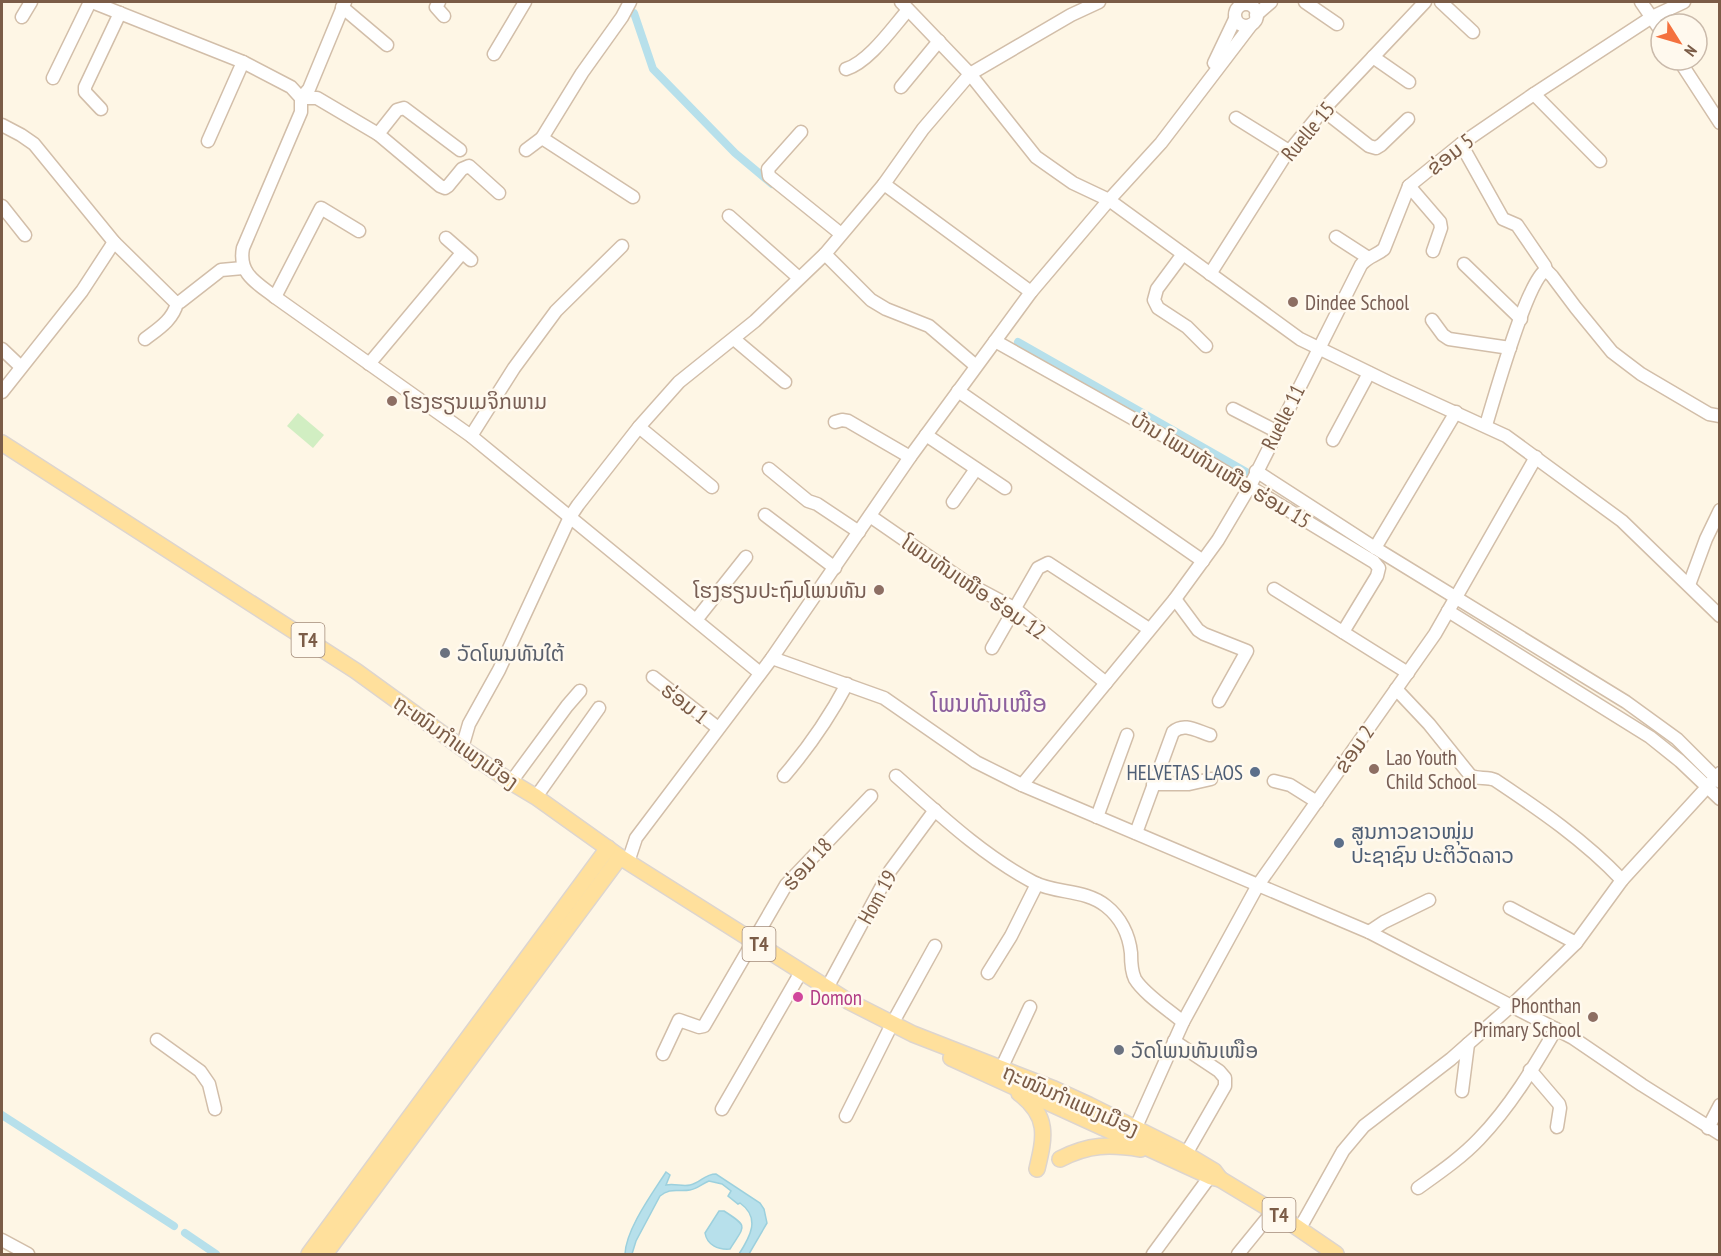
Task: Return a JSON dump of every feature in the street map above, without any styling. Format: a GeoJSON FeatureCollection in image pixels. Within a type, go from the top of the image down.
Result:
{"type":"FeatureCollection","features":[{"type":"Feature","properties":{"kind":"main road","name":"ຖະໜົນກຳແພງເມືອງ"},"geometry":{"type":"LineString","coordinates":[[2,443],[356,672],[618,856],[827,988],[914,1034],[940,1053],[1070,1103],[1158,1152],[1215,1176]]}},
{"type":"Feature","properties":{"kind":"main road"},"geometry":{"type":"LineString","coordinates":[[309,1254],[618,856]]}},
{"type":"Feature","properties":{"kind":"main road"},"geometry":{"type":"LineString","coordinates":[[325,1254],[618,856]]}},
{"type":"Feature","properties":{"kind":"main road"},"geometry":{"type":"LineString","coordinates":[[1004,1076],[1032,1104],[1042,1124],[1042,1148],[1036,1169]]}},
{"type":"Feature","properties":{"kind":"main road","name":"ຖະໜົນກຳແພງເມືອງ"},"geometry":{"type":"LineString","coordinates":[[1085,1111],[1136,1127],[1186,1154],[1215,1176],[1273,1210],[1336,1254]]}},
{"type":"Feature","properties":{"kind":"main road"},"geometry":{"type":"LineString","coordinates":[[1060,1159],[1079,1149],[1096,1146],[1116,1145],[1158,1152]]}},
{"type":"Feature","properties":{"kind":"street"},"geometry":{"type":"LineString","coordinates":[[22,17],[31,2]]}},
{"type":"Feature","properties":{"kind":"street"},"geometry":{"type":"LineString","coordinates":[[53,78],[91,2],[243,62],[291,87],[301,98],[317,98],[378,134],[440,186],[445,188],[448,186],[462,169],[469,166],[499,194]]}},
{"type":"Feature","properties":{"kind":"street"},"geometry":{"type":"LineString","coordinates":[[440,2],[436,8],[444,16]]}},
{"type":"Feature","properties":{"kind":"street"},"geometry":{"type":"LineString","coordinates":[[494,54],[525,2]]}},
{"type":"Feature","properties":{"kind":"street"},"geometry":{"type":"LineString","coordinates":[[526,150],[542,138],[630,2]]}},
{"type":"Feature","properties":{"kind":"street"},"geometry":{"type":"LineString","coordinates":[[462,748],[469,724],[499,670],[570,517],[639,427],[679,382],[734,339],[825,254],[884,184],[923,129],[970,74],[1071,15],[1099,2]]}},
{"type":"Feature","properties":{"kind":"street"},"geometry":{"type":"LineString","coordinates":[[618,856],[636,838],[772,658],[909,457],[1031,292],[1161,143],[1197,93],[1254,20],[1271,2]]}},
{"type":"Feature","properties":{"kind":"street"},"geometry":{"type":"LineString","coordinates":[[1305,2],[1337,24]]}},
{"type":"Feature","properties":{"kind":"street","name":"Ruelle 15"},"geometry":{"type":"LineString","coordinates":[[1210,274],[1289,151],[1323,110],[1425,2]]}},
{"type":"Feature","properties":{"kind":"street"},"geometry":{"type":"LineString","coordinates":[[1441,2],[1473,32]]}},
{"type":"Feature","properties":{"kind":"street","name":"ຂ່ອມ 5"},"geometry":{"type":"LineString","coordinates":[[1662,12],[1683,2]]}},
{"type":"Feature","properties":{"kind":"street"},"geometry":{"type":"LineString","coordinates":[[387,45],[344,4],[309,89],[301,98],[301,112],[243,248],[241,258],[243,268],[275,297],[471,436],[760,673]]}},
{"type":"Feature","properties":{"kind":"street"},"geometry":{"type":"LineString","coordinates":[[846,69],[871,52],[904,6],[970,74],[1036,157],[1073,183],[1109,201],[1317,349],[1486,425],[1536,457],[1608,509],[1719,616]]}},
{"type":"Feature","properties":{"kind":"street"},"geometry":{"type":"LineString","coordinates":[[1241,6],[1240,24],[1254,20]]}},
{"type":"Feature","properties":{"kind":"street"},"geometry":{"type":"LineString","coordinates":[[1241,6],[1254,8],[1254,20]]}},
{"type":"Feature","properties":{"kind":"street"},"geometry":{"type":"LineString","coordinates":[[1197,93],[1241,6]]}},
{"type":"Feature","properties":{"kind":"street"},"geometry":{"type":"LineString","coordinates":[[101,109],[85,92],[85,87],[120,13]]}},
{"type":"Feature","properties":{"kind":"street","name":"ຂ່ອມ 5"},"geometry":{"type":"LineString","coordinates":[[1317,349],[1361,265],[1367,257],[1378,254],[1384,249],[1409,186],[1461,144],[1649,19]]}},
{"type":"Feature","properties":{"kind":"street"},"geometry":{"type":"LineString","coordinates":[[901,87],[939,41]]}},
{"type":"Feature","properties":{"kind":"street"},"geometry":{"type":"LineString","coordinates":[[1373,57],[1409,82]]}},
{"type":"Feature","properties":{"kind":"street"},"geometry":{"type":"LineString","coordinates":[[208,141],[243,62]]}},
{"type":"Feature","properties":{"kind":"street"},"geometry":{"type":"LineString","coordinates":[[1687,72],[1719,123]]}},
{"type":"Feature","properties":{"kind":"street"},"geometry":{"type":"LineString","coordinates":[[1534,94],[1600,161]]}},
{"type":"Feature","properties":{"kind":"street"},"geometry":{"type":"LineString","coordinates":[[378,134],[397,110],[404,108],[460,150]]}},
{"type":"Feature","properties":{"kind":"street"},"geometry":{"type":"LineString","coordinates":[[1323,110],[1370,146],[1376,147],[1408,119]]}},
{"type":"Feature","properties":{"kind":"street"},"geometry":{"type":"LineString","coordinates":[[1236,118],[1289,151]]}},
{"type":"Feature","properties":{"kind":"street"},"geometry":{"type":"LineString","coordinates":[[2,125],[34,144],[114,242],[177,303]]}},
{"type":"Feature","properties":{"kind":"street"},"geometry":{"type":"LineString","coordinates":[[801,132],[768,169],[769,176],[841,234]]}},
{"type":"Feature","properties":{"kind":"street"},"geometry":{"type":"LineString","coordinates":[[542,138],[633,197]]}},
{"type":"Feature","properties":{"kind":"street"},"geometry":{"type":"LineString","coordinates":[[1461,144],[1503,219],[1517,225],[1546,270],[1612,352],[1641,374],[1709,414],[1719,416]]}},
{"type":"Feature","properties":{"kind":"street"},"geometry":{"type":"LineString","coordinates":[[884,184],[1031,292]]}},
{"type":"Feature","properties":{"kind":"street"},"geometry":{"type":"LineString","coordinates":[[1409,186],[1440,222],[1441,228],[1433,251]]}},
{"type":"Feature","properties":{"kind":"street"},"geometry":{"type":"LineString","coordinates":[[2,206],[25,235]]}},
{"type":"Feature","properties":{"kind":"street"},"geometry":{"type":"LineString","coordinates":[[275,297],[321,208],[359,231]]}},
{"type":"Feature","properties":{"kind":"street"},"geometry":{"type":"LineString","coordinates":[[729,216],[799,278]]}},
{"type":"Feature","properties":{"kind":"street"},"geometry":{"type":"LineString","coordinates":[[1336,237],[1367,257]]}},
{"type":"Feature","properties":{"kind":"street"},"geometry":{"type":"LineString","coordinates":[[369,364],[467,256],[446,238]]}},
{"type":"Feature","properties":{"kind":"street"},"geometry":{"type":"LineString","coordinates":[[2,392],[82,291],[114,242]]}},
{"type":"Feature","properties":{"kind":"street"},"geometry":{"type":"LineString","coordinates":[[471,436],[514,369],[556,311],[622,246]]}},
{"type":"Feature","properties":{"kind":"street"},"geometry":{"type":"LineString","coordinates":[[825,254],[871,300],[929,326],[976,366]]}},
{"type":"Feature","properties":{"kind":"street"},"geometry":{"type":"LineString","coordinates":[[1183,254],[1157,289],[1154,300],[1158,308],[1187,327],[1206,346]]}},
{"type":"Feature","properties":{"kind":"street"},"geometry":{"type":"LineString","coordinates":[[1464,264],[1521,318]]}},
{"type":"Feature","properties":{"kind":"street"},"geometry":{"type":"LineString","coordinates":[[145,339],[168,321],[176,310],[177,303],[221,270],[243,268]]}},
{"type":"Feature","properties":{"kind":"street"},"geometry":{"type":"LineString","coordinates":[[1486,425],[1521,318],[1539,276],[1546,270]]}},
{"type":"Feature","properties":{"kind":"street"},"geometry":{"type":"LineString","coordinates":[[1432,320],[1443,335],[1449,339],[1510,348]]}},
{"type":"Feature","properties":{"kind":"street"},"geometry":{"type":"LineString","coordinates":[[734,339],[785,382]]}},
{"type":"Feature","properties":{"kind":"street","name":"ບ້ານ ໂພນທັນເໜືອ ຮ່ອມ 15"},"geometry":{"type":"LineString","coordinates":[[995,341],[1250,486],[1374,561],[1379,568],[1377,576],[1343,632]]}},
{"type":"Feature","properties":{"kind":"street"},"geometry":{"type":"LineString","coordinates":[[2,349],[21,367]]}},
{"type":"Feature","properties":{"kind":"street","name":"Ruelle 11"},"geometry":{"type":"LineString","coordinates":[[1022,785],[1203,561],[1250,486],[1317,349]]}},
{"type":"Feature","properties":{"kind":"street"},"geometry":{"type":"LineString","coordinates":[[1333,440],[1369,373]]}},
{"type":"Feature","properties":{"kind":"street"},"geometry":{"type":"LineString","coordinates":[[958,391],[1203,561]]}},
{"type":"Feature","properties":{"kind":"street"},"geometry":{"type":"LineString","coordinates":[[1233,409],[1276,431]]}},
{"type":"Feature","properties":{"kind":"street"},"geometry":{"type":"LineString","coordinates":[[1375,548],[1456,412]]}},
{"type":"Feature","properties":{"kind":"street"},"geometry":{"type":"LineString","coordinates":[[835,422],[842,420],[848,422],[909,457]]}},
{"type":"Feature","properties":{"kind":"street"},"geometry":{"type":"LineString","coordinates":[[639,427],[712,487]]}},
{"type":"Feature","properties":{"kind":"street"},"geometry":{"type":"LineString","coordinates":[[926,435],[1005,488]]}},
{"type":"Feature","properties":{"kind":"street","name":"ຂ່ອມ 2"},"geometry":{"type":"LineString","coordinates":[[1136,1127],[1183,1022],[1258,885],[1435,634],[1536,457]]}},
{"type":"Feature","properties":{"kind":"street"},"geometry":{"type":"LineString","coordinates":[[953,502],[976,468]]}},
{"type":"Feature","properties":{"kind":"street"},"geometry":{"type":"LineString","coordinates":[[769,470],[808,501],[859,532]]}},
{"type":"Feature","properties":{"kind":"street"},"geometry":{"type":"LineString","coordinates":[[1256,471],[1375,548],[1626,702],[1660,726],[1677,739],[1715,780],[1719,799]]}},
{"type":"Feature","properties":{"kind":"street"},"geometry":{"type":"LineString","coordinates":[[1689,585],[1719,510]]}},
{"type":"Feature","properties":{"kind":"street"},"geometry":{"type":"LineString","coordinates":[[765,514],[835,568]]}},
{"type":"Feature","properties":{"kind":"street","name":"ໂພນທັນເໜືອ ຮ່ອມ 12"},"geometry":{"type":"LineString","coordinates":[[870,516],[967,583],[1014,608],[1106,683]]}},
{"type":"Feature","properties":{"kind":"street"},"geometry":{"type":"LineString","coordinates":[[696,620],[746,557]]}},
{"type":"Feature","properties":{"kind":"street"},"geometry":{"type":"LineString","coordinates":[[992,648],[1038,568],[1048,563],[1149,629]]}},
{"type":"Feature","properties":{"kind":"street"},"geometry":{"type":"LineString","coordinates":[[1274,589],[1408,674]]}},
{"type":"Feature","properties":{"kind":"street"},"geometry":{"type":"LineString","coordinates":[[1175,598],[1198,630],[1247,651],[1219,701]]}},
{"type":"Feature","properties":{"kind":"street"},"geometry":{"type":"LineString","coordinates":[[1448,611],[1715,780]]}},
{"type":"Feature","properties":{"kind":"street"},"geometry":{"type":"LineString","coordinates":[[772,658],[884,698],[976,762],[1022,785],[1369,932],[1573,1038],[1719,1134]]}},
{"type":"Feature","properties":{"kind":"street","name":"ຮ່ອມ 1"},"geometry":{"type":"LineString","coordinates":[[652,677],[718,728]]}},
{"type":"Feature","properties":{"kind":"street"},"geometry":{"type":"LineString","coordinates":[[784,776],[806,750],[831,714],[847,684]]}},
{"type":"Feature","properties":{"kind":"street"},"geometry":{"type":"LineString","coordinates":[[1396,689],[1429,724],[1470,775],[1495,780],[1547,815],[1589,847],[1622,880]]}},
{"type":"Feature","properties":{"kind":"street"},"geometry":{"type":"LineString","coordinates":[[511,782],[580,691]]}},
{"type":"Feature","properties":{"kind":"street"},"geometry":{"type":"LineString","coordinates":[[536,797],[598,708]]}},
{"type":"Feature","properties":{"kind":"street"},"geometry":{"type":"LineString","coordinates":[[1136,833],[1176,729],[1184,727],[1210,735]]}},
{"type":"Feature","properties":{"kind":"street"},"geometry":{"type":"LineString","coordinates":[[1097,816],[1127,735]]}},
{"type":"Feature","properties":{"kind":"street"},"geometry":{"type":"LineString","coordinates":[[896,776],[988,854],[1013,872],[1051,889],[1093,898],[1111,910],[1126,933],[1134,977],[1141,986],[1183,1022]]}},
{"type":"Feature","properties":{"kind":"street"},"geometry":{"type":"LineString","coordinates":[[1153,784],[1189,784],[1210,779]]}},
{"type":"Feature","properties":{"kind":"street"},"geometry":{"type":"LineString","coordinates":[[1300,1228],[1343,1151],[1364,1126],[1468,1044],[1576,943],[1622,880],[1715,780]]}},
{"type":"Feature","properties":{"kind":"street"},"geometry":{"type":"LineString","coordinates":[[1274,781],[1290,785],[1317,802]]}},
{"type":"Feature","properties":{"kind":"street","name":"ຮ່ອມ 18"},"geometry":{"type":"LineString","coordinates":[[663,1054],[679,1020],[699,1027],[704,1026],[786,885],[871,796]]}},
{"type":"Feature","properties":{"kind":"street","name":"Hom 19"},"geometry":{"type":"LineString","coordinates":[[827,988],[890,871],[935,810]]}},
{"type":"Feature","properties":{"kind":"street"},"geometry":{"type":"LineString","coordinates":[[988,973],[1006,945],[1037,884]]}},
{"type":"Feature","properties":{"kind":"street"},"geometry":{"type":"LineString","coordinates":[[1369,932],[1429,900]]}},
{"type":"Feature","properties":{"kind":"street"},"geometry":{"type":"LineString","coordinates":[[1510,908],[1576,943]]}},
{"type":"Feature","properties":{"kind":"street"},"geometry":{"type":"LineString","coordinates":[[846,1116],[892,1024],[935,946]]}},
{"type":"Feature","properties":{"kind":"street"},"geometry":{"type":"LineString","coordinates":[[722,1109],[801,972]]}},
{"type":"Feature","properties":{"kind":"street"},"geometry":{"type":"LineString","coordinates":[[1004,1076],[1030,1007]]}},
{"type":"Feature","properties":{"kind":"street"},"geometry":{"type":"LineString","coordinates":[[1418,1188],[1450,1165],[1478,1140],[1496,1119],[1556,1029]]}},
{"type":"Feature","properties":{"kind":"street"},"geometry":{"type":"LineString","coordinates":[[157,1040],[200,1071],[209,1084],[215,1109]]}},
{"type":"Feature","properties":{"kind":"street"},"geometry":{"type":"LineString","coordinates":[[1174,1041],[1219,1071],[1225,1078],[1225,1086],[1186,1154]]}},
{"type":"Feature","properties":{"kind":"street"},"geometry":{"type":"LineString","coordinates":[[1461,1090],[1468,1044]]}},
{"type":"Feature","properties":{"kind":"street"},"geometry":{"type":"LineString","coordinates":[[1530,1070],[1560,1108],[1557,1127]]}},
{"type":"Feature","properties":{"kind":"street"},"geometry":{"type":"LineString","coordinates":[[1708,1128],[1719,1105]]}},
{"type":"Feature","properties":{"kind":"street"},"geometry":{"type":"LineString","coordinates":[[1153,1254],[1215,1176]]}},
{"type":"Feature","properties":{"kind":"street"},"geometry":{"type":"LineString","coordinates":[[1238,1254],[1273,1210]]}},
{"type":"Feature","properties":{"kind":"street"},"geometry":{"type":"LineString","coordinates":[[2,1240],[28,1254]]}},
{"type":"Feature","properties":{"kind":"green space"},"geometry":{"type":"Polygon","coordinates":[[[298,413],[324,435],[313,448],[287,426],[298,413]]]}},
{"type":"Feature","properties":{"kind":"water"},"geometry":{"type":"Polygon","coordinates":[[[666,1172],[670,1175],[666,1185],[684,1186],[708,1175],[716,1174],[760,1203],[767,1223],[749,1254],[739,1254],[752,1228],[750,1215],[740,1203],[738,1204],[728,1196],[731,1191],[722,1184],[709,1181],[693,1189],[671,1191],[660,1196],[636,1241],[632,1254],[625,1254],[626,1244],[635,1223],[666,1172]]]}},
{"type":"Feature","properties":{"kind":"water"},"geometry":{"type":"Polygon","coordinates":[[[719,1211],[724,1211],[738,1220],[742,1227],[730,1249],[714,1246],[706,1237],[705,1233],[719,1211]]]}},
{"type":"Feature","properties":{"kind":"waterway"},"geometry":{"type":"LineString","coordinates":[[634,13],[653,69],[735,153],[772,184]]}},
{"type":"Feature","properties":{"kind":"waterway"},"geometry":{"type":"LineString","coordinates":[[1018,342],[1248,473]]}},
{"type":"Feature","properties":{"kind":"waterway"},"geometry":{"type":"LineString","coordinates":[[2,1115],[174,1226]]}},
{"type":"Feature","properties":{"kind":"waterway"},"geometry":{"type":"LineString","coordinates":[[185,1233],[216,1254]]}},
{"type":"Feature","properties":{"kind":"place","name":"Dindee School"},"geometry":{"type":"Point","coordinates":[1293,302]}},
{"type":"Feature","properties":{"kind":"place","name":"ໂຮງຮຽນເມຈິກພາມ"},"geometry":{"type":"Point","coordinates":[392,401]}},
{"type":"Feature","properties":{"kind":"place","name":"ໂຮງຮຽນປະຖົມໂພນທັນ"},"geometry":{"type":"Point","coordinates":[879,590]}},
{"type":"Feature","properties":{"kind":"place","name":"ວັດໂພນທັນໃຕ້"},"geometry":{"type":"Point","coordinates":[445,653]}},
{"type":"Feature","properties":{"kind":"place","name":"Lao Youth Child School"},"geometry":{"type":"Point","coordinates":[1374,769]}},
{"type":"Feature","properties":{"kind":"place","name":"HELVETAS LAOS"},"geometry":{"type":"Point","coordinates":[1255,772]}},
{"type":"Feature","properties":{"kind":"place","name":"ສູນກາວຂາວໜຸ່ມ ປະຊາຊົນ ປະຕິວັດລາວ"},"geometry":{"type":"Point","coordinates":[1339,843]}},
{"type":"Feature","properties":{"kind":"place","name":"Domon"},"geometry":{"type":"Point","coordinates":[798,997]}},
{"type":"Feature","properties":{"kind":"place","name":"Phonthan Primary School"},"geometry":{"type":"Point","coordinates":[1593,1017]}},
{"type":"Feature","properties":{"kind":"place","name":"ວັດໂພນທັນເໜືອ"},"geometry":{"type":"Point","coordinates":[1119,1050]}},
{"type":"Feature","properties":{"kind":"district","name":"ໂພນທັນເໜືອ"},"geometry":{"type":"Point","coordinates":[989,703]}}]}
